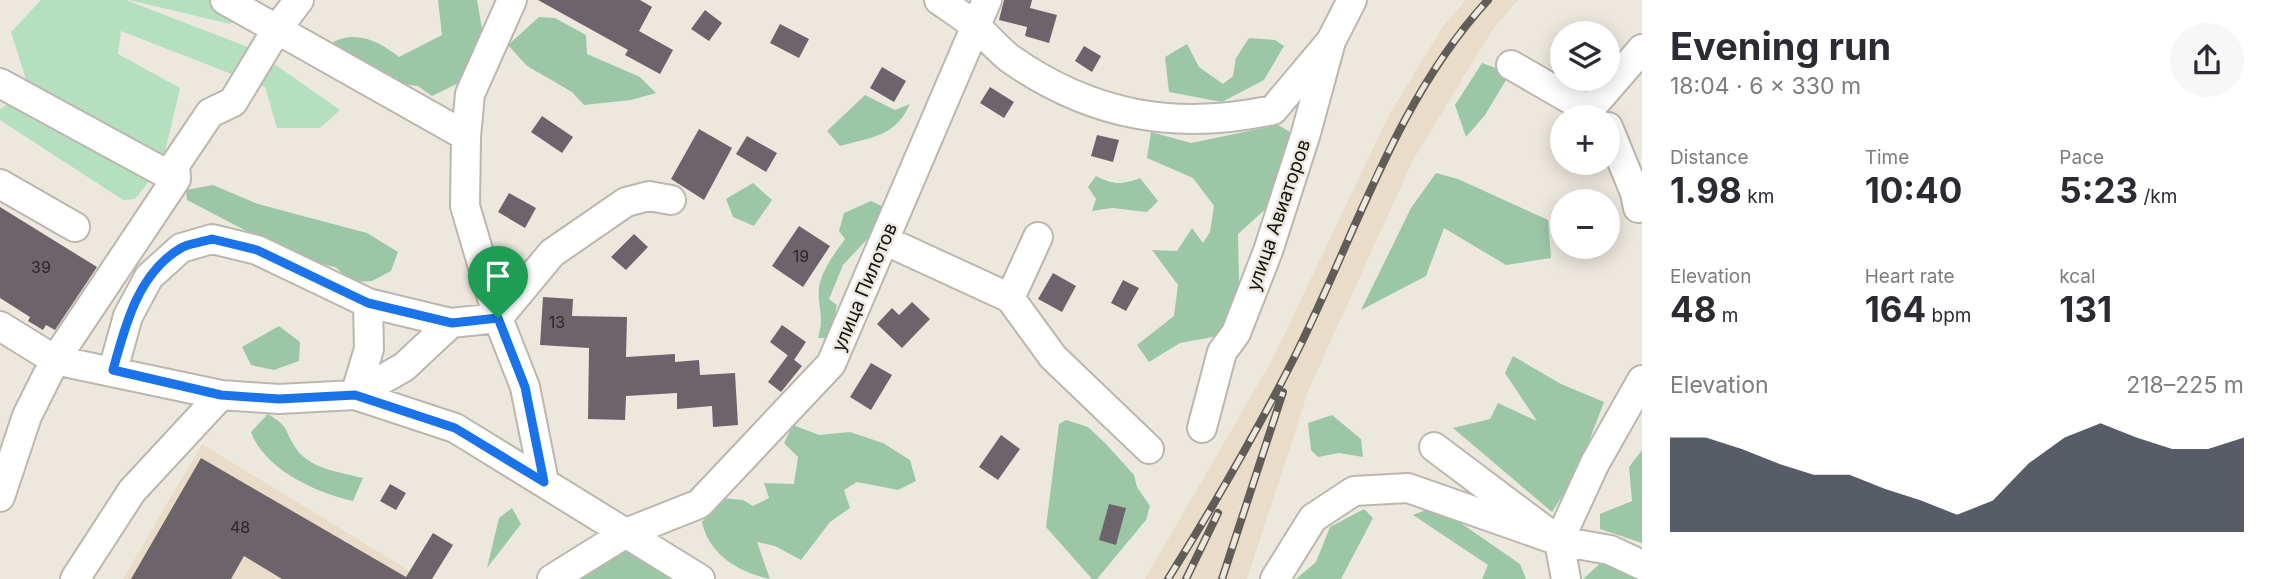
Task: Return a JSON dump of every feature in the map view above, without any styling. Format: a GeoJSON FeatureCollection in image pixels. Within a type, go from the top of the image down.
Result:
{"type":"FeatureCollection","features":[{"type":"Feature","properties":{"kind":"street"},"geometry":{"type":"LineString","coordinates":[[225,0],[466,136]]}},
{"type":"Feature","properties":{"kind":"street"},"geometry":{"type":"LineString","coordinates":[[0,497],[27,416],[55,360],[176,179],[175,165],[210,113],[233,102],[277,29],[299,0]]}},
{"type":"Feature","properties":{"kind":"street"},"geometry":{"type":"LineString","coordinates":[[512,0],[470,94],[466,136],[466,206],[498,318],[525,387],[544,482]]}},
{"type":"Feature","properties":{"kind":"street"},"geometry":{"type":"LineString","coordinates":[[939,0],[975,26],[1009,57],[1089,103],[1160,120],[1206,121],[1273,110],[1331,41]]}},
{"type":"Feature","properties":{"kind":"street","name":"улица Пилотов"},"geometry":{"type":"LineString","coordinates":[[552,579],[626,533],[699,504],[831,364],[987,0]]}},
{"type":"Feature","properties":{"kind":"street","name":"улица Авиаторов"},"geometry":{"type":"LineString","coordinates":[[1202,428],[1222,352],[1236,333],[1268,251],[1306,133],[1331,41],[1352,0]]}},
{"type":"Feature","properties":{"kind":"street"},"geometry":{"type":"LineString","coordinates":[[1606,105],[1642,49]]}},
{"type":"Feature","properties":{"kind":"street"},"geometry":{"type":"LineString","coordinates":[[1511,65],[1577,105]]}},
{"type":"Feature","properties":{"kind":"street"},"geometry":{"type":"LineString","coordinates":[[0,83],[176,179]]}},
{"type":"Feature","properties":{"kind":"street"},"geometry":{"type":"LineString","coordinates":[[1620,163],[1635,193],[1638,208]]}},
{"type":"Feature","properties":{"kind":"street"},"geometry":{"type":"LineString","coordinates":[[0,184],[75,227]]}},
{"type":"Feature","properties":{"kind":"street"},"geometry":{"type":"LineString","coordinates":[[113,370],[128,316],[149,277],[181,248],[212,239],[257,250],[368,303],[452,323],[498,318],[552,253],[626,202],[649,196],[671,200]]}},
{"type":"Feature","properties":{"kind":"street"},"geometry":{"type":"LineString","coordinates":[[1010,298],[1038,237]]}},
{"type":"Feature","properties":{"kind":"street"},"geometry":{"type":"LineString","coordinates":[[884,240],[1010,298],[1053,357],[1149,449]]}},
{"type":"Feature","properties":{"kind":"street"},"geometry":{"type":"LineString","coordinates":[[355,395],[369,349],[368,303]]}},
{"type":"Feature","properties":{"kind":"street"},"geometry":{"type":"LineString","coordinates":[[355,395],[404,367],[452,323]]}},
{"type":"Feature","properties":{"kind":"street"},"geometry":{"type":"LineString","coordinates":[[0,326],[55,360],[113,370],[221,395],[279,399],[355,395],[455,428],[700,579]]}},
{"type":"Feature","properties":{"kind":"street"},"geometry":{"type":"LineString","coordinates":[[1566,579],[1559,541],[1595,464],[1642,380]]}},
{"type":"Feature","properties":{"kind":"street"},"geometry":{"type":"LineString","coordinates":[[75,579],[132,491],[221,395]]}},
{"type":"Feature","properties":{"kind":"street"},"geometry":{"type":"LineString","coordinates":[[1434,447],[1559,541]]}},
{"type":"Feature","properties":{"kind":"street"},"geometry":{"type":"LineString","coordinates":[[1275,579],[1313,518],[1354,491],[1408,488],[1559,541],[1610,550],[1642,565]]}},
{"type":"Feature","properties":{"kind":"shaded area"},"geometry":{"type":"Polygon","coordinates":[[[1466,0],[1518,0],[1493,29],[1413,160],[1309,389],[1247,579],[1145,579],[1272,360],[1390,113],[1444,25],[1466,0]]]}},
{"type":"Feature","properties":{"kind":"shaded area"},"geometry":{"type":"Polygon","coordinates":[[[202,444],[423,579],[123,579],[202,444]]]}},
{"type":"Feature","properties":{"kind":"green space"},"geometry":{"type":"Polygon","coordinates":[[[41,0],[126,0],[253,49],[340,110],[320,128],[277,128],[265,87],[121,31],[118,54],[180,88],[162,165],[29,89],[11,32],[41,0]]]}},
{"type":"Feature","properties":{"kind":"green space"},"geometry":{"type":"Polygon","coordinates":[[[129,0],[252,0],[230,24],[129,0]]]}},
{"type":"Feature","properties":{"kind":"green space"},"geometry":{"type":"Polygon","coordinates":[[[438,0],[477,0],[483,34],[469,78],[432,96],[418,86],[400,84],[342,54],[333,42],[351,37],[368,39],[399,57],[442,35],[438,0]]]}},
{"type":"Feature","properties":{"kind":"green space"},"geometry":{"type":"Polygon","coordinates":[[[539,17],[555,18],[586,35],[587,54],[640,77],[656,93],[631,100],[584,105],[572,92],[527,66],[508,45],[539,17]]]}},
{"type":"Feature","properties":{"kind":"green space"},"geometry":{"type":"Polygon","coordinates":[[[1249,38],[1275,40],[1284,46],[1264,80],[1222,102],[1169,92],[1165,57],[1187,44],[1199,67],[1223,84],[1233,76],[1236,58],[1249,38]]]}},
{"type":"Feature","properties":{"kind":"green space"},"geometry":{"type":"Polygon","coordinates":[[[1482,63],[1504,71],[1506,80],[1485,115],[1466,137],[1455,105],[1482,63]]]}},
{"type":"Feature","properties":{"kind":"green space"},"geometry":{"type":"Polygon","coordinates":[[[865,95],[895,110],[910,104],[904,115],[890,129],[840,146],[827,131],[865,95]]]}},
{"type":"Feature","properties":{"kind":"green space"},"geometry":{"type":"Polygon","coordinates":[[[8,104],[149,181],[135,199],[123,200],[0,120],[0,109],[8,104]]]}},
{"type":"Feature","properties":{"kind":"green space"},"geometry":{"type":"Polygon","coordinates":[[[1278,125],[1290,132],[1269,206],[1238,234],[1239,280],[1230,325],[1218,336],[1180,343],[1149,362],[1137,345],[1174,316],[1178,285],[1152,250],[1177,251],[1192,228],[1203,243],[1210,232],[1214,206],[1193,178],[1147,158],[1151,132],[1191,143],[1278,125]]]}},
{"type":"Feature","properties":{"kind":"green space"},"geometry":{"type":"Polygon","coordinates":[[[1436,173],[1458,179],[1548,220],[1550,258],[1506,265],[1444,228],[1426,276],[1361,310],[1411,208],[1436,173]]]}},
{"type":"Feature","properties":{"kind":"green space"},"geometry":{"type":"Polygon","coordinates":[[[1096,176],[1118,183],[1140,178],[1158,201],[1147,212],[1112,208],[1092,211],[1096,199],[1088,187],[1096,176]]]}},
{"type":"Feature","properties":{"kind":"green space"},"geometry":{"type":"Polygon","coordinates":[[[753,183],[772,200],[754,226],[733,217],[726,199],[753,183]]]}},
{"type":"Feature","properties":{"kind":"green space"},"geometry":{"type":"Polygon","coordinates":[[[213,185],[258,204],[367,233],[398,252],[391,271],[372,281],[353,282],[335,267],[300,259],[187,200],[186,190],[213,185]]]}},
{"type":"Feature","properties":{"kind":"green space"},"geometry":{"type":"Polygon","coordinates":[[[871,201],[886,208],[874,232],[843,265],[829,299],[837,305],[830,338],[818,338],[821,323],[820,282],[829,262],[845,239],[839,231],[844,213],[871,201]]]}},
{"type":"Feature","properties":{"kind":"green space"},"geometry":{"type":"Polygon","coordinates":[[[279,326],[300,342],[299,361],[274,370],[251,365],[242,347],[279,326]]]}},
{"type":"Feature","properties":{"kind":"green space"},"geometry":{"type":"Polygon","coordinates":[[[1513,356],[1561,384],[1604,402],[1577,473],[1552,512],[1453,428],[1490,419],[1498,403],[1537,421],[1505,373],[1513,356]]]}},
{"type":"Feature","properties":{"kind":"green space"},"geometry":{"type":"Polygon","coordinates":[[[268,414],[283,426],[295,447],[308,460],[325,468],[363,478],[353,501],[308,485],[279,468],[267,457],[251,432],[268,414]]]}},
{"type":"Feature","properties":{"kind":"green space"},"geometry":{"type":"Polygon","coordinates":[[[1332,415],[1361,439],[1363,457],[1339,453],[1318,457],[1311,450],[1308,423],[1332,415]]]}},
{"type":"Feature","properties":{"kind":"green space"},"geometry":{"type":"Polygon","coordinates":[[[1066,420],[1088,427],[1106,444],[1134,475],[1137,487],[1150,506],[1146,520],[1097,579],[1092,579],[1046,527],[1059,424],[1066,420]]]}},
{"type":"Feature","properties":{"kind":"green space"},"geometry":{"type":"Polygon","coordinates":[[[793,425],[819,435],[850,432],[883,443],[910,460],[916,481],[898,490],[857,482],[844,490],[850,508],[830,522],[801,560],[775,546],[757,542],[770,579],[737,567],[718,553],[702,522],[721,498],[743,500],[753,506],[769,498],[764,483],[794,484],[798,457],[784,443],[793,425]]]}},
{"type":"Feature","properties":{"kind":"green space"},"geometry":{"type":"Polygon","coordinates":[[[1642,450],[1642,543],[1600,529],[1600,514],[1632,501],[1629,467],[1642,450]]]}},
{"type":"Feature","properties":{"kind":"green space"},"geometry":{"type":"Polygon","coordinates":[[[1436,506],[1520,564],[1526,579],[1482,579],[1488,565],[1413,515],[1436,506]]]}},
{"type":"Feature","properties":{"kind":"green space"},"geometry":{"type":"Polygon","coordinates":[[[512,508],[521,524],[487,568],[499,518],[512,508]]]}},
{"type":"Feature","properties":{"kind":"green space"},"geometry":{"type":"Polygon","coordinates":[[[1364,509],[1373,518],[1341,579],[1296,579],[1316,562],[1330,527],[1364,509]]]}},
{"type":"Feature","properties":{"kind":"green space"},"geometry":{"type":"Polygon","coordinates":[[[634,547],[675,579],[569,579],[589,565],[634,547]]]}},
{"type":"Feature","properties":{"kind":"green space"},"geometry":{"type":"Polygon","coordinates":[[[1605,559],[1638,579],[1583,579],[1605,559]]]}},
{"type":"Feature","properties":{"kind":"building"},"geometry":{"type":"Polygon","coordinates":[[[538,0],[640,0],[652,7],[639,31],[673,50],[660,74],[625,55],[628,50],[538,0]]]}},
{"type":"Feature","properties":{"kind":"building"},"geometry":{"type":"Polygon","coordinates":[[[1004,0],[1032,0],[1030,8],[1057,15],[1049,43],[1025,36],[1027,27],[999,20],[1004,0]]]}},
{"type":"Feature","properties":{"kind":"building"},"geometry":{"type":"Polygon","coordinates":[[[705,10],[722,23],[709,41],[691,29],[705,10]]]}},
{"type":"Feature","properties":{"kind":"building"},"geometry":{"type":"Polygon","coordinates":[[[780,24],[809,39],[799,58],[770,43],[780,24]]]}},
{"type":"Feature","properties":{"kind":"building"},"geometry":{"type":"Polygon","coordinates":[[[1084,46],[1101,56],[1092,72],[1075,61],[1084,46]]]}},
{"type":"Feature","properties":{"kind":"building"},"geometry":{"type":"Polygon","coordinates":[[[882,67],[906,81],[894,102],[870,88],[882,67]]]}},
{"type":"Feature","properties":{"kind":"building"},"geometry":{"type":"Polygon","coordinates":[[[990,87],[1014,102],[1004,118],[980,103],[990,87]]]}},
{"type":"Feature","properties":{"kind":"building"},"geometry":{"type":"Polygon","coordinates":[[[542,116],[573,137],[562,153],[531,132],[542,116]]]}},
{"type":"Feature","properties":{"kind":"building"},"geometry":{"type":"Polygon","coordinates":[[[699,129],[732,148],[704,200],[671,179],[699,129]]]}},
{"type":"Feature","properties":{"kind":"building"},"geometry":{"type":"Polygon","coordinates":[[[1097,135],[1119,140],[1113,162],[1091,156],[1097,135]]]}},
{"type":"Feature","properties":{"kind":"building"},"geometry":{"type":"Polygon","coordinates":[[[747,136],[777,153],[766,172],[736,154],[747,136]]]}},
{"type":"Feature","properties":{"kind":"building"},"geometry":{"type":"Polygon","coordinates":[[[509,193],[536,208],[525,228],[498,212],[509,193]]]}},
{"type":"Feature","properties":{"kind":"building"},"geometry":{"type":"Polygon","coordinates":[[[0,207],[97,267],[55,330],[46,325],[43,330],[28,321],[30,317],[0,298],[0,207]]]}},
{"type":"Feature","properties":{"kind":"building"},"geometry":{"type":"Polygon","coordinates":[[[799,226],[830,246],[803,287],[772,266],[799,226]]]}},
{"type":"Feature","properties":{"kind":"building"},"geometry":{"type":"Polygon","coordinates":[[[634,234],[648,247],[626,270],[611,257],[634,234]]]}},
{"type":"Feature","properties":{"kind":"building"},"geometry":{"type":"Polygon","coordinates":[[[1053,273],[1076,286],[1062,312],[1038,299],[1053,273]]]}},
{"type":"Feature","properties":{"kind":"building"},"geometry":{"type":"Polygon","coordinates":[[[1123,280],[1139,288],[1126,311],[1111,303],[1123,280]]]}},
{"type":"Feature","properties":{"kind":"building"},"geometry":{"type":"Polygon","coordinates":[[[543,297],[573,299],[572,316],[627,317],[626,357],[675,354],[675,362],[699,360],[700,375],[735,373],[738,425],[713,427],[712,406],[677,409],[677,393],[626,396],[625,420],[588,419],[589,348],[540,345],[543,297]]]}},
{"type":"Feature","properties":{"kind":"building"},"geometry":{"type":"Polygon","coordinates":[[[912,302],[930,319],[902,348],[877,324],[892,308],[899,315],[912,302]]]}},
{"type":"Feature","properties":{"kind":"building"},"geometry":{"type":"Polygon","coordinates":[[[782,325],[806,342],[794,360],[770,342],[782,325]]]}},
{"type":"Feature","properties":{"kind":"building"},"geometry":{"type":"Polygon","coordinates":[[[788,355],[802,366],[781,392],[768,382],[788,355]]]}},
{"type":"Feature","properties":{"kind":"building"},"geometry":{"type":"Polygon","coordinates":[[[871,363],[892,375],[871,410],[850,397],[871,363]]]}},
{"type":"Feature","properties":{"kind":"building"},"geometry":{"type":"Polygon","coordinates":[[[1001,435],[1020,449],[998,480],[979,467],[1001,435]]]}},
{"type":"Feature","properties":{"kind":"building"},"geometry":{"type":"Polygon","coordinates":[[[201,458],[406,577],[433,533],[453,545],[432,579],[282,579],[244,556],[231,579],[131,579],[201,458]]]}},
{"type":"Feature","properties":{"kind":"building"},"geometry":{"type":"Polygon","coordinates":[[[390,484],[406,493],[396,510],[380,501],[390,484]]]}},
{"type":"Feature","properties":{"kind":"building"},"geometry":{"type":"Polygon","coordinates":[[[1109,504],[1126,508],[1116,545],[1099,540],[1109,504]]]}},
{"type":"Feature","properties":{"kind":"railway"},"geometry":{"type":"LineString","coordinates":[[1168,579],[1234,470],[1280,386],[1402,126],[1455,39],[1488,0]]}},
{"type":"Feature","properties":{"kind":"railway"},"geometry":{"type":"LineString","coordinates":[[1222,579],[1283,392]]}},
{"type":"Feature","properties":{"kind":"railway"},"geometry":{"type":"LineString","coordinates":[[1186,579],[1218,513]]}},
{"type":"Feature","properties":{"kind":"route"},"geometry":{"type":"LineString","coordinates":[[212,239],[257,250],[368,303],[452,323],[498,318],[525,387],[544,482],[455,428],[355,395],[279,399],[221,395],[113,370],[128,316],[149,277],[181,248],[212,239]]}}]}
